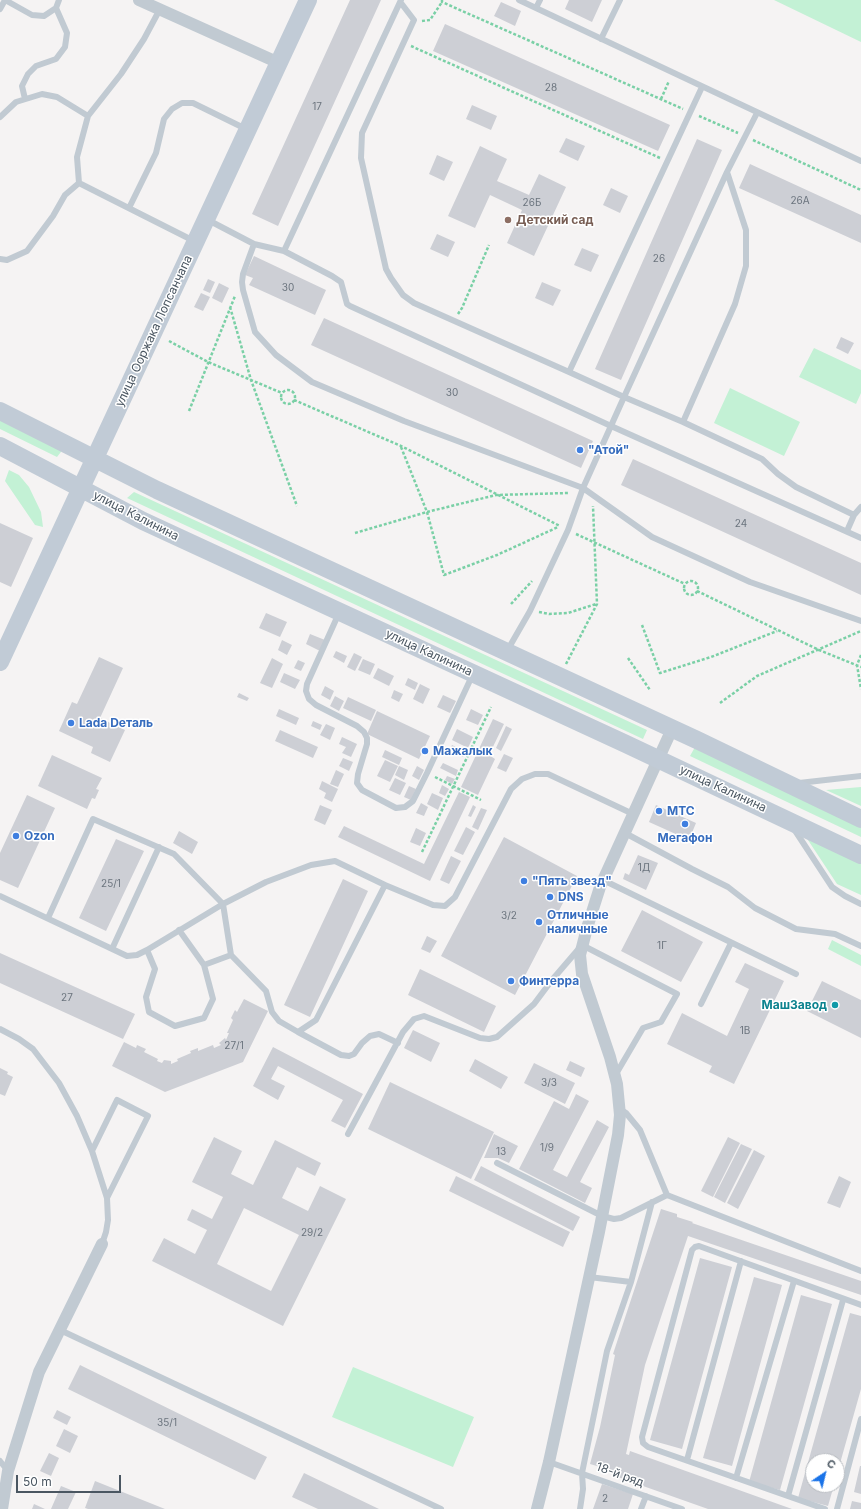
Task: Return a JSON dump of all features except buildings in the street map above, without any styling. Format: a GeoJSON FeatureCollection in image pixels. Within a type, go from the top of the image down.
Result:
{"type":"FeatureCollection","features":[{"type":"Feature","properties":{"kind":"main road","name":"улица Ооржака Лопсанчапа"},"geometry":{"type":"LineString","coordinates":[[0,662],[279,63],[305,1]]}},
{"type":"Feature","properties":{"kind":"main road"},"geometry":{"type":"LineString","coordinates":[[0,411],[157,490],[790,784],[861,819]]}},
{"type":"Feature","properties":{"kind":"main road","name":"улица Калинина"},"geometry":{"type":"LineString","coordinates":[[0,446],[143,521],[658,759],[861,855]]}},
{"type":"Feature","properties":{"kind":"street"},"geometry":{"type":"LineString","coordinates":[[142,1],[279,63]]}},
{"type":"Feature","properties":{"kind":"street"},"geometry":{"type":"LineString","coordinates":[[537,1509],[549,1462],[618,1135],[620,1109],[610,1057],[582,974],[580,955],[587,928],[603,880],[672,729]]}},
{"type":"Feature","properties":{"kind":"street"},"geometry":{"type":"LineString","coordinates":[[2,1509],[8,1471],[39,1372],[102,1244]]}},
{"type":"Feature","properties":{"kind":"lane"},"geometry":{"type":"LineString","coordinates":[[0,9],[5,0],[32,15],[44,16],[56,8],[59,0]]}},
{"type":"Feature","properties":{"kind":"lane"},"geometry":{"type":"LineString","coordinates":[[519,0],[861,161]]}},
{"type":"Feature","properties":{"kind":"lane"},"geometry":{"type":"LineString","coordinates":[[536,8],[540,0]]}},
{"type":"Feature","properties":{"kind":"lane"},"geometry":{"type":"LineString","coordinates":[[601,39],[620,0]]}},
{"type":"Feature","properties":{"kind":"lane"},"geometry":{"type":"LineString","coordinates":[[401,1],[414,20],[362,133],[361,158],[386,269],[403,295],[414,303],[762,459],[778,474],[796,487],[854,515]]}},
{"type":"Feature","properties":{"kind":"lane"},"geometry":{"type":"LineString","coordinates":[[284,251],[401,1]]}},
{"type":"Feature","properties":{"kind":"lane"},"geometry":{"type":"LineString","coordinates":[[25,99],[22,86],[28,74],[36,66],[56,59],[65,47],[67,33],[56,8]]}},
{"type":"Feature","properties":{"kind":"lane"},"geometry":{"type":"LineString","coordinates":[[79,183],[77,157],[88,116],[121,74],[144,39],[160,9]]}},
{"type":"Feature","properties":{"kind":"lane"},"geometry":{"type":"LineString","coordinates":[[569,372],[702,87]]}},
{"type":"Feature","properties":{"kind":"lane"},"geometry":{"type":"LineString","coordinates":[[0,117],[16,102],[42,94],[57,97],[88,116]]}},
{"type":"Feature","properties":{"kind":"lane"},"geometry":{"type":"LineString","coordinates":[[129,208],[156,153],[164,119],[172,109],[182,103],[193,103],[248,130]]}},
{"type":"Feature","properties":{"kind":"lane"},"geometry":{"type":"LineString","coordinates":[[506,652],[530,610],[568,530],[583,488],[624,397],[727,172],[757,113]]}},
{"type":"Feature","properties":{"kind":"lane"},"geometry":{"type":"LineString","coordinates":[[682,422],[735,304],[746,266],[746,230],[727,172]]}},
{"type":"Feature","properties":{"kind":"lane"},"geometry":{"type":"LineString","coordinates":[[79,183],[196,242]]}},
{"type":"Feature","properties":{"kind":"lane"},"geometry":{"type":"LineString","coordinates":[[0,258],[7,260],[27,251],[53,216],[65,196],[79,183]]}},
{"type":"Feature","properties":{"kind":"lane"},"geometry":{"type":"LineString","coordinates":[[206,220],[254,244],[284,251],[332,276],[341,282],[347,304],[350,306],[611,426],[861,538]]}},
{"type":"Feature","properties":{"kind":"lane"},"geometry":{"type":"LineString","coordinates":[[254,244],[243,274],[242,282],[255,332],[276,354],[312,382],[404,421],[583,488],[652,537],[750,582],[861,621]]}},
{"type":"Feature","properties":{"kind":"lane"},"geometry":{"type":"LineString","coordinates":[[847,531],[854,515],[861,508]]}},
{"type":"Feature","properties":{"kind":"lane"},"geometry":{"type":"LineString","coordinates":[[340,612],[307,684],[306,691],[309,700],[316,705],[357,726],[364,732],[367,738],[367,744],[358,774],[357,783],[362,790],[396,808],[405,808],[413,801],[428,773],[473,673]]}},
{"type":"Feature","properties":{"kind":"lane"},"geometry":{"type":"LineString","coordinates":[[0,896],[127,956],[137,955],[223,904],[266,882],[311,865],[335,862],[433,905],[445,906],[455,896],[512,789],[522,779],[535,774],[548,774],[633,814]]}},
{"type":"Feature","properties":{"kind":"lane"},"geometry":{"type":"LineString","coordinates":[[790,784],[861,776]]}},
{"type":"Feature","properties":{"kind":"lane"},"geometry":{"type":"LineString","coordinates":[[48,918],[93,819],[174,854],[223,904],[231,955],[266,991],[272,1012],[279,1021],[342,1055],[349,1056],[354,1054],[362,1043],[370,1036],[379,1034],[398,1043]]}},
{"type":"Feature","properties":{"kind":"lane"},"geometry":{"type":"LineString","coordinates":[[788,820],[832,887],[861,904]]}},
{"type":"Feature","properties":{"kind":"lane"},"geometry":{"type":"LineString","coordinates":[[624,833],[728,887],[755,908],[796,929],[835,934],[861,946]]}},
{"type":"Feature","properties":{"kind":"lane"},"geometry":{"type":"LineString","coordinates":[[112,949],[159,847]]}},
{"type":"Feature","properties":{"kind":"lane"},"geometry":{"type":"LineString","coordinates":[[603,880],[796,974]]}},
{"type":"Feature","properties":{"kind":"lane"},"geometry":{"type":"LineString","coordinates":[[298,1032],[316,1020],[385,885]]}},
{"type":"Feature","properties":{"kind":"lane"},"geometry":{"type":"LineString","coordinates":[[147,950],[155,969],[146,997],[148,1012],[175,1026],[204,1018],[213,998],[204,965],[178,930]]}},
{"type":"Feature","properties":{"kind":"lane"},"geometry":{"type":"LineString","coordinates":[[701,1004],[731,943]]}},
{"type":"Feature","properties":{"kind":"lane"},"geometry":{"type":"LineString","coordinates":[[348,1134],[403,1032],[414,1019],[424,1016],[480,1038],[489,1039],[497,1037],[534,1004],[582,945],[677,994],[662,1022],[643,1028],[614,1076]]}},
{"type":"Feature","properties":{"kind":"lane"},"geometry":{"type":"LineString","coordinates":[[204,965],[231,955]]}},
{"type":"Feature","properties":{"kind":"lane"},"geometry":{"type":"LineString","coordinates":[[0,1029],[19,1039],[33,1049],[69,1100],[92,1151],[107,1198],[108,1220],[102,1244]]}},
{"type":"Feature","properties":{"kind":"lane"},"geometry":{"type":"LineString","coordinates":[[92,1151],[117,1100],[148,1116],[107,1198]]}},
{"type":"Feature","properties":{"kind":"lane"},"geometry":{"type":"LineString","coordinates":[[620,1109],[626,1113],[640,1130],[667,1195],[861,1271]]}},
{"type":"Feature","properties":{"kind":"lane"},"geometry":{"type":"LineString","coordinates":[[497,1163],[602,1216],[614,1219],[621,1218],[667,1195]]}},
{"type":"Feature","properties":{"kind":"lane"},"geometry":{"type":"LineString","coordinates":[[580,1509],[583,1489],[582,1473],[607,1351],[631,1282],[652,1202]]}},
{"type":"Feature","properties":{"kind":"lane"},"geometry":{"type":"LineString","coordinates":[[825,1509],[648,1447],[643,1443],[642,1437],[692,1250],[695,1247],[699,1246],[742,1261],[861,1306]]}},
{"type":"Feature","properties":{"kind":"lane"},"geometry":{"type":"LineString","coordinates":[[687,1460],[742,1261]]}},
{"type":"Feature","properties":{"kind":"lane"},"geometry":{"type":"LineString","coordinates":[[589,1277],[631,1282]]}},
{"type":"Feature","properties":{"kind":"lane"},"geometry":{"type":"LineString","coordinates":[[736,1478],[794,1281]]}},
{"type":"Feature","properties":{"kind":"lane"},"geometry":{"type":"LineString","coordinates":[[788,1496],[843,1300]]}},
{"type":"Feature","properties":{"kind":"lane"},"geometry":{"type":"LineString","coordinates":[[60,1330],[441,1509]]}},
{"type":"Feature","properties":{"kind":"lane"},"geometry":{"type":"LineString","coordinates":[[837,1509],[861,1419]]}},
{"type":"Feature","properties":{"kind":"lane"},"geometry":{"type":"LineString","coordinates":[[0,1461],[8,1471]]}},
{"type":"Feature","properties":{"kind":"lane","name":"18-й ряд"},"geometry":{"type":"LineString","coordinates":[[549,1462],[682,1509]]}},
{"type":"Feature","properties":{"kind":"lane"},"geometry":{"type":"LineString","coordinates":[[641,1509],[646,1496]]}},
{"type":"Feature","properties":{"kind":"path"},"geometry":{"type":"LineString","coordinates":[[414,20],[430,20],[442,1],[745,136],[861,190]]}},
{"type":"Feature","properties":{"kind":"path"},"geometry":{"type":"LineString","coordinates":[[403,43],[667,161]]}},
{"type":"Feature","properties":{"kind":"path"},"geometry":{"type":"LineString","coordinates":[[660,99],[672,73]]}},
{"type":"Feature","properties":{"kind":"path"},"geometry":{"type":"LineString","coordinates":[[454,321],[462,308],[489,245]]}},
{"type":"Feature","properties":{"kind":"path"},"geometry":{"type":"LineString","coordinates":[[189,411],[230,307],[250,380],[297,506]]}},
{"type":"Feature","properties":{"kind":"path"},"geometry":{"type":"LineString","coordinates":[[169,341],[208,362],[282,394]]}},
{"type":"Feature","properties":{"kind":"path"},"geometry":{"type":"LineString","coordinates":[[285,390],[291,390],[294,395],[294,400],[286,404],[281,399],[285,390]]}},
{"type":"Feature","properties":{"kind":"path"},"geometry":{"type":"LineString","coordinates":[[294,400],[401,446],[560,526],[497,555],[444,575],[427,512],[401,446]]}},
{"type":"Feature","properties":{"kind":"path"},"geometry":{"type":"LineString","coordinates":[[355,533],[427,512],[496,495],[572,493]]}},
{"type":"Feature","properties":{"kind":"path"},"geometry":{"type":"LineString","coordinates":[[560,677],[597,604],[594,512]]}},
{"type":"Feature","properties":{"kind":"path"},"geometry":{"type":"LineString","coordinates":[[568,530],[685,584],[688,582],[694,582],[697,584],[697,591],[693,595],[688,595],[684,590],[685,584]]}},
{"type":"Feature","properties":{"kind":"path"},"geometry":{"type":"LineString","coordinates":[[511,604],[535,579]]}},
{"type":"Feature","properties":{"kind":"path"},"geometry":{"type":"LineString","coordinates":[[697,591],[819,650],[861,667]]}},
{"type":"Feature","properties":{"kind":"path"},"geometry":{"type":"LineString","coordinates":[[530,610],[550,614],[568,613],[597,604]]}},
{"type":"Feature","properties":{"kind":"path"},"geometry":{"type":"LineString","coordinates":[[642,625],[660,673],[711,657],[778,630]]}},
{"type":"Feature","properties":{"kind":"path"},"geometry":{"type":"LineString","coordinates":[[720,703],[757,676],[861,631]]}},
{"type":"Feature","properties":{"kind":"path"},"geometry":{"type":"LineString","coordinates":[[861,655],[857,665],[861,689]]}},
{"type":"Feature","properties":{"kind":"path"},"geometry":{"type":"LineString","coordinates":[[628,658],[650,690]]}},
{"type":"Feature","properties":{"kind":"path"},"geometry":{"type":"LineString","coordinates":[[422,852],[491,707]]}},
{"type":"Feature","properties":{"kind":"path"},"geometry":{"type":"LineString","coordinates":[[428,773],[481,800]]}},
{"type":"Feature","properties":{"kind":"green space"},"geometry":{"type":"Polygon","coordinates":[[[774,0],[861,0],[861,42],[774,0]]]}},
{"type":"Feature","properties":{"kind":"green space"},"geometry":{"type":"Polygon","coordinates":[[[814,348],[861,370],[861,393],[856,404],[799,377],[814,348]]]}},
{"type":"Feature","properties":{"kind":"green space"},"geometry":{"type":"Polygon","coordinates":[[[730,388],[800,422],[784,456],[714,423],[730,388]]]}},
{"type":"Feature","properties":{"kind":"green space"},"geometry":{"type":"Polygon","coordinates":[[[0,417],[64,448],[57,457],[0,429],[0,417]]]}},
{"type":"Feature","properties":{"kind":"green space"},"geometry":{"type":"Polygon","coordinates":[[[9,470],[19,475],[29,487],[41,512],[43,527],[35,525],[5,481],[9,470]]]}},
{"type":"Feature","properties":{"kind":"green space"},"geometry":{"type":"Polygon","coordinates":[[[134,492],[647,730],[643,739],[127,498],[134,492]]]}},
{"type":"Feature","properties":{"kind":"green space"},"geometry":{"type":"Polygon","coordinates":[[[695,747],[861,827],[861,837],[690,756],[695,747]]]}},
{"type":"Feature","properties":{"kind":"green space"},"geometry":{"type":"Polygon","coordinates":[[[861,787],[861,806],[826,790],[861,787]]]}},
{"type":"Feature","properties":{"kind":"green space"},"geometry":{"type":"Polygon","coordinates":[[[804,834],[861,861],[861,895],[837,884],[804,834]]]}},
{"type":"Feature","properties":{"kind":"green space"},"geometry":{"type":"Polygon","coordinates":[[[832,940],[861,955],[861,966],[828,949],[832,940]]]}},
{"type":"Feature","properties":{"kind":"green space"},"geometry":{"type":"Polygon","coordinates":[[[353,1367],[474,1417],[453,1467],[332,1417],[353,1367]]]}},
{"type":"Feature","properties":{"kind":"place","name":"Детский сад"},"geometry":{"type":"Point","coordinates":[508,220]}},
{"type":"Feature","properties":{"kind":"place","name":"\"Атой\""},"geometry":{"type":"Point","coordinates":[580,450]}},
{"type":"Feature","properties":{"kind":"place","name":"Lada Dеталь"},"geometry":{"type":"Point","coordinates":[71,723]}},
{"type":"Feature","properties":{"kind":"place","name":"Мажалык"},"geometry":{"type":"Point","coordinates":[425,751]}},
{"type":"Feature","properties":{"kind":"place","name":"МТС"},"geometry":{"type":"Point","coordinates":[659,811]}},
{"type":"Feature","properties":{"kind":"place","name":"Мегафон"},"geometry":{"type":"Point","coordinates":[685,824]}},
{"type":"Feature","properties":{"kind":"place","name":"Ozon"},"geometry":{"type":"Point","coordinates":[16,836]}},
{"type":"Feature","properties":{"kind":"place","name":"\"Пять звезд\""},"geometry":{"type":"Point","coordinates":[524,881]}},
{"type":"Feature","properties":{"kind":"place","name":"DNS"},"geometry":{"type":"Point","coordinates":[550,897]}},
{"type":"Feature","properties":{"kind":"place","name":"Отличные наличные"},"geometry":{"type":"Point","coordinates":[539,922]}},
{"type":"Feature","properties":{"kind":"place","name":"Финтерра"},"geometry":{"type":"Point","coordinates":[511,981]}},
{"type":"Feature","properties":{"kind":"place","name":"МашЗавод"},"geometry":{"type":"Point","coordinates":[835,1005]}}]}
